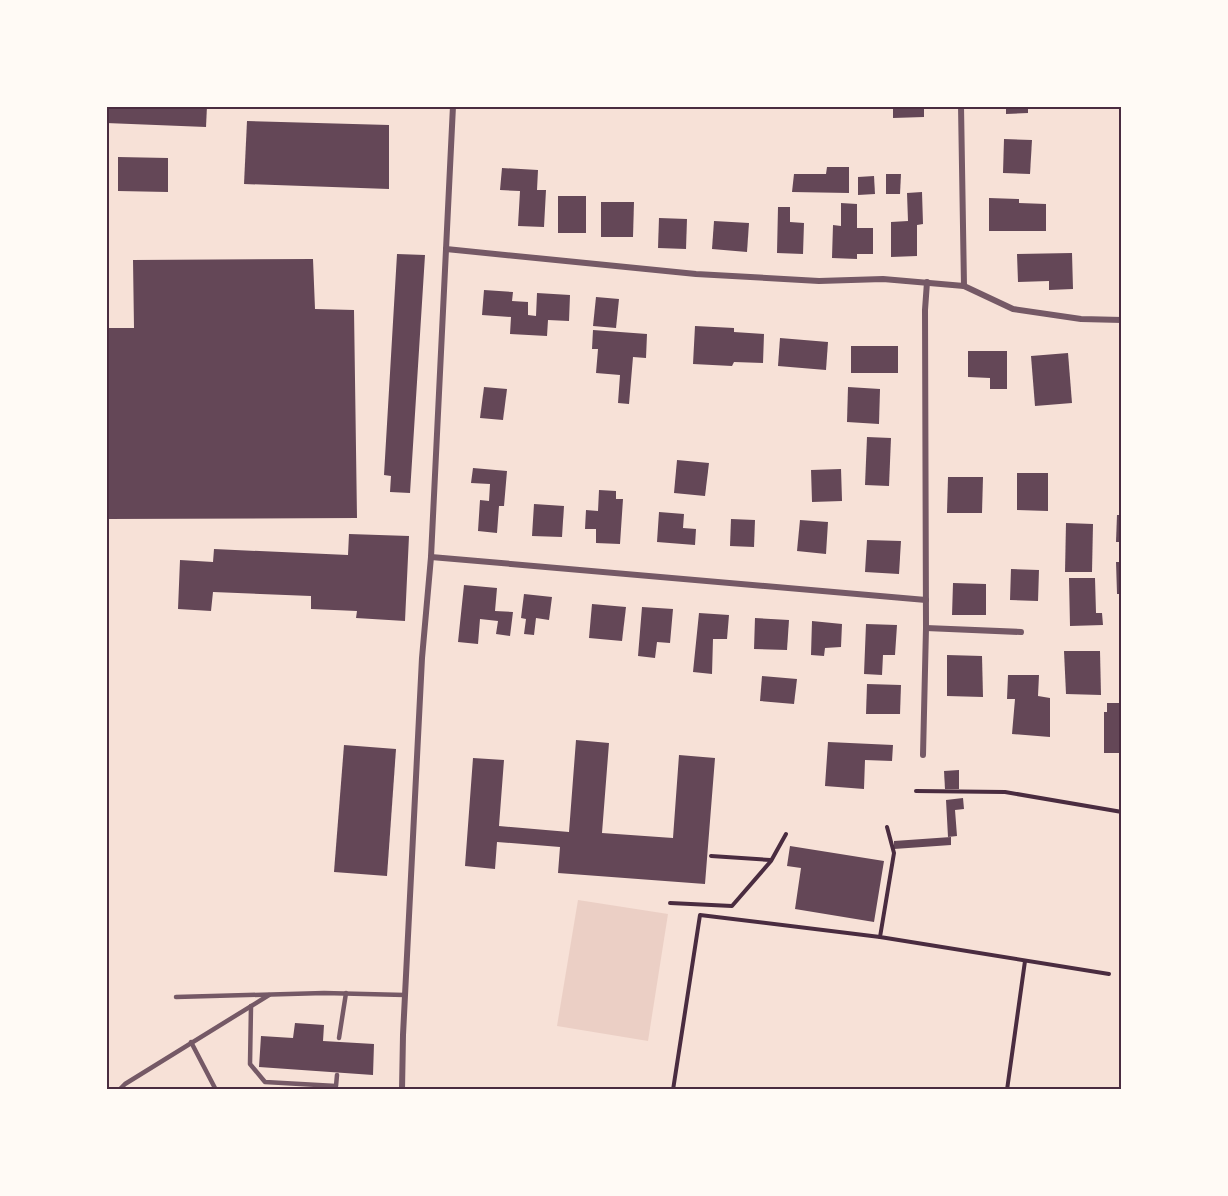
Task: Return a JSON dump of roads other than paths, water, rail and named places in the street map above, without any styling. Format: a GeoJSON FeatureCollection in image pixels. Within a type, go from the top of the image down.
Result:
{"type":"FeatureCollection","features":[{"type":"Feature","properties":{"kind":"street"},"geometry":{"type":"LineString","coordinates":[[402,1089],[422,658],[431,557],[453,106]]}},
{"type":"Feature","properties":{"kind":"street"},"geometry":{"type":"LineString","coordinates":[[961,106],[964,285]]}},
{"type":"Feature","properties":{"kind":"street"},"geometry":{"type":"LineString","coordinates":[[446,249],[696,274],[819,281],[883,279],[964,285],[1013,309],[1081,319],[1122,320]]}},
{"type":"Feature","properties":{"kind":"street"},"geometry":{"type":"LineString","coordinates":[[923,754],[926,627],[925,310],[927,282]]}},
{"type":"Feature","properties":{"kind":"street"},"geometry":{"type":"LineString","coordinates":[[431,557],[926,600]]}},
{"type":"Feature","properties":{"kind":"street"},"geometry":{"type":"LineString","coordinates":[[926,627],[1022,632]]}},
{"type":"Feature","properties":{"kind":"lane"},"geometry":{"type":"LineString","coordinates":[[339,1038],[346,993]]}},
{"type":"Feature","properties":{"kind":"lane"},"geometry":{"type":"LineString","coordinates":[[119,1089],[269,994]]}},
{"type":"Feature","properties":{"kind":"lane"},"geometry":{"type":"LineString","coordinates":[[176,997],[405,994]]}},
{"type":"Feature","properties":{"kind":"lane"},"geometry":{"type":"LineString","coordinates":[[251,1006],[250,1064],[265,1082],[336,1086],[337,1074]]}},
{"type":"Feature","properties":{"kind":"lane"},"geometry":{"type":"LineString","coordinates":[[190,1042],[216,1089]]}}]}
